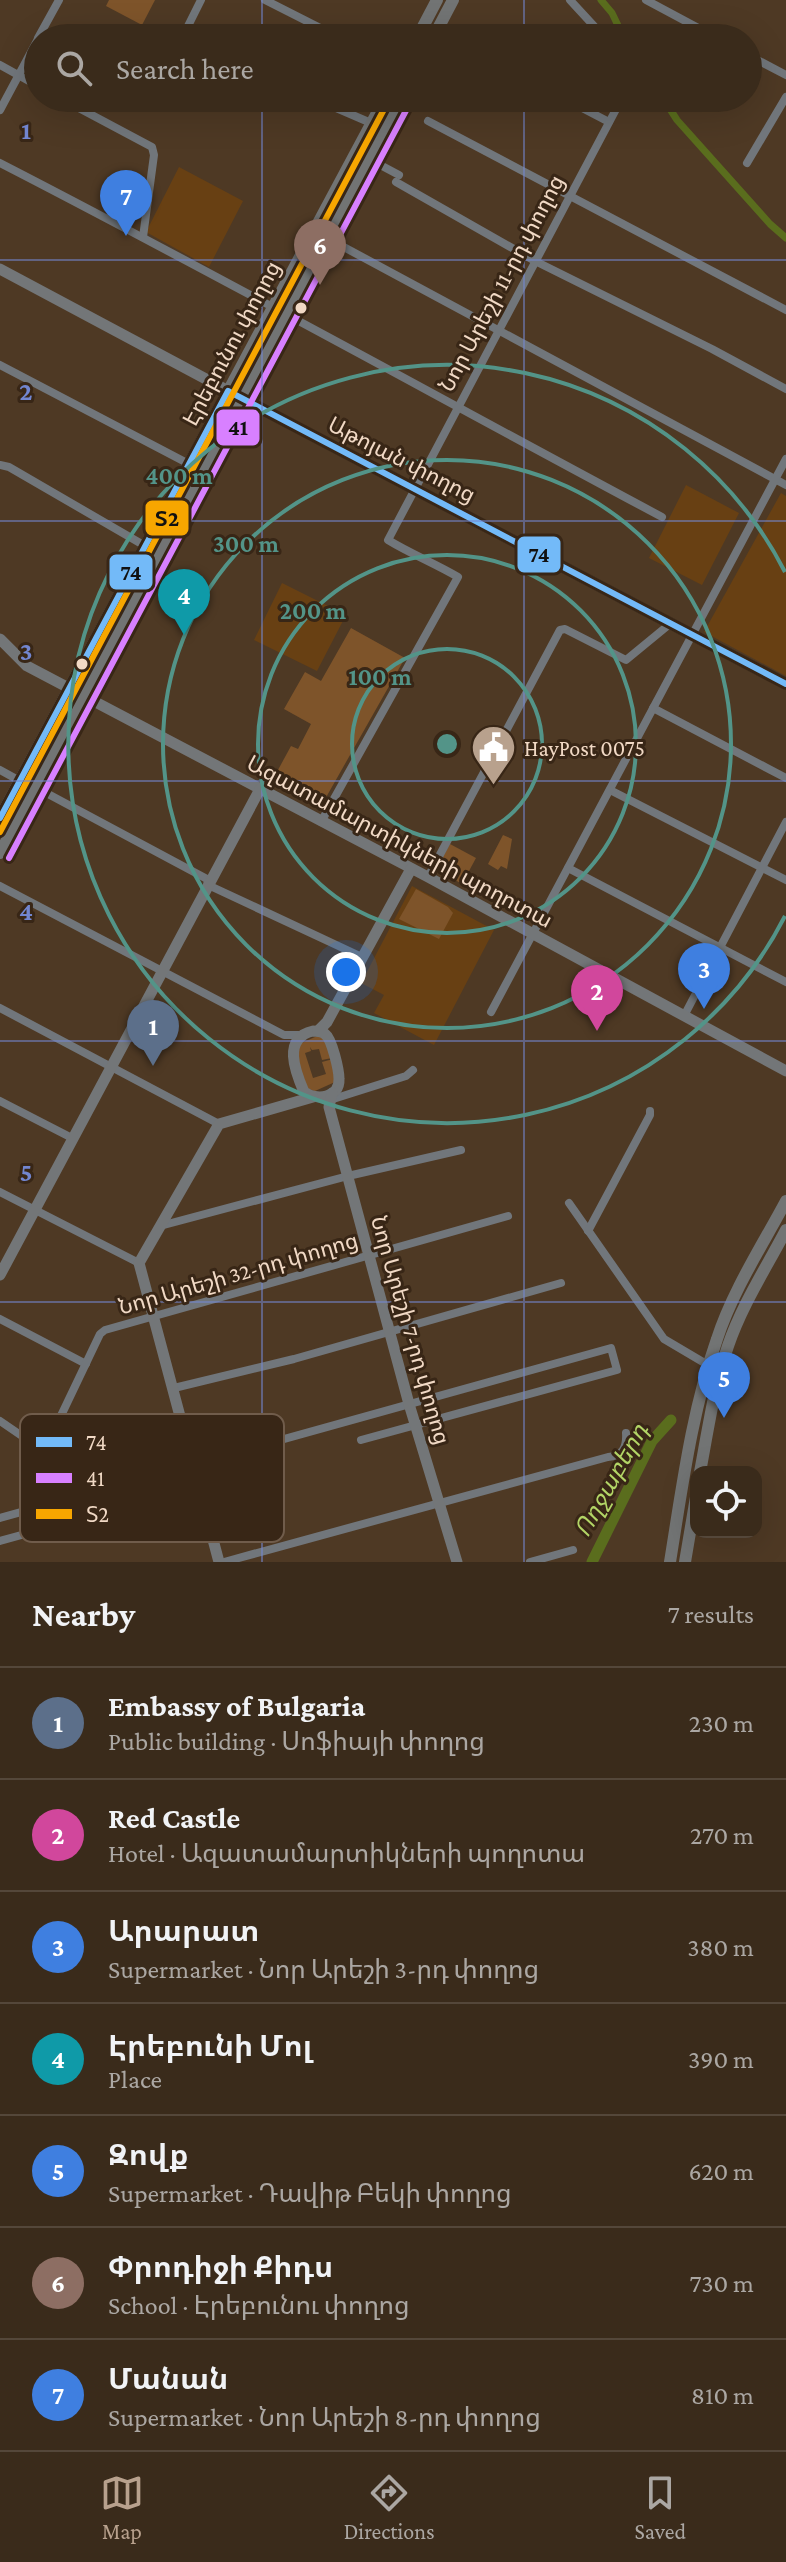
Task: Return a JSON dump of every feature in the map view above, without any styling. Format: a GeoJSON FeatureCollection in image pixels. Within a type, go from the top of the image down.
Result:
{"type":"FeatureCollection","features":[{"type":"Feature","properties":{"kind":"main road"},"geometry":{"type":"LineString","coordinates":[[424,24],[437,0]]}},
{"type":"Feature","properties":{"kind":"main road"},"geometry":{"type":"LineString","coordinates":[[440,24],[453,0]]}},
{"type":"Feature","properties":{"kind":"main road","name":"Էրեբունու փողոց"},"geometry":{"type":"LineString","coordinates":[[0,818],[377,112]]}},
{"type":"Feature","properties":{"kind":"main road","name":"Էրեբունու փողոց"},"geometry":{"type":"LineString","coordinates":[[0,853],[394,112]]}},
{"type":"Feature","properties":{"kind":"main road"},"geometry":{"type":"LineString","coordinates":[[670,1562],[708,1365],[729,1309],[786,1201]]}},
{"type":"Feature","properties":{"kind":"main road"},"geometry":{"type":"LineString","coordinates":[[701,1466],[729,1344],[740,1316],[786,1232]]}},
{"type":"Feature","properties":{"kind":"main road"},"geometry":{"type":"LineString","coordinates":[[685,1562],[690,1532]]}},
{"type":"Feature","properties":{"kind":"street"},"geometry":{"type":"LineString","coordinates":[[46,24],[59,0]]}},
{"type":"Feature","properties":{"kind":"street"},"geometry":{"type":"LineString","coordinates":[[189,24],[201,0]]}},
{"type":"Feature","properties":{"kind":"street"},"geometry":{"type":"LineString","coordinates":[[265,0],[312,24]]}},
{"type":"Feature","properties":{"kind":"street"},"geometry":{"type":"LineString","coordinates":[[570,0],[592,24]]}},
{"type":"Feature","properties":{"kind":"street"},"geometry":{"type":"LineString","coordinates":[[646,0],[691,24]]}},
{"type":"Feature","properties":{"kind":"street"},"geometry":{"type":"LineString","coordinates":[[762,62],[786,75]]}},
{"type":"Feature","properties":{"kind":"street"},"geometry":{"type":"LineString","coordinates":[[0,110],[24,64]]}},
{"type":"Feature","properties":{"kind":"street"},"geometry":{"type":"LineString","coordinates":[[0,65],[24,78]]}},
{"type":"Feature","properties":{"kind":"street"},"geometry":{"type":"LineString","coordinates":[[747,163],[786,97]]}},
{"type":"Feature","properties":{"kind":"street"},"geometry":{"type":"LineString","coordinates":[[86,112],[152,147],[154,155],[143,237]]}},
{"type":"Feature","properties":{"kind":"street"},"geometry":{"type":"LineString","coordinates":[[345,112],[371,123]]}},
{"type":"Feature","properties":{"kind":"street"},"geometry":{"type":"LineString","coordinates":[[590,112],[609,122]]}},
{"type":"Feature","properties":{"kind":"street","name":"Նոր Արեշի 11-րդ փողոց"},"geometry":{"type":"LineString","coordinates":[[321,822],[458,577],[388,540],[614,112]]}},
{"type":"Feature","properties":{"kind":"street"},"geometry":{"type":"LineString","coordinates":[[428,121],[786,310]]}},
{"type":"Feature","properties":{"kind":"street"},"geometry":{"type":"LineString","coordinates":[[369,159],[535,261],[786,389]]}},
{"type":"Feature","properties":{"kind":"street"},"geometry":{"type":"LineString","coordinates":[[0,163],[662,517]]}},
{"type":"Feature","properties":{"kind":"street"},"geometry":{"type":"LineString","coordinates":[[314,231],[786,485]]}},
{"type":"Feature","properties":{"kind":"street","name":"Աթոյան փողոց"},"geometry":{"type":"LineString","coordinates":[[0,269],[786,684]]}},
{"type":"Feature","properties":{"kind":"street"},"geometry":{"type":"LineString","coordinates":[[0,365],[189,464]]}},
{"type":"Feature","properties":{"kind":"street"},"geometry":{"type":"LineString","coordinates":[[491,1012],[786,459]]}},
{"type":"Feature","properties":{"kind":"street"},"geometry":{"type":"LineString","coordinates":[[0,465],[22,474],[159,554]]}},
{"type":"Feature","properties":{"kind":"street"},"geometry":{"type":"LineString","coordinates":[[428,877],[560,630],[565,629],[626,660],[671,623]]}},
{"type":"Feature","properties":{"kind":"street","name":"Ազատամարտիկների պողոտա"},"geometry":{"type":"LineString","coordinates":[[0,639],[27,666],[428,877],[786,1071]]}},
{"type":"Feature","properties":{"kind":"street"},"geometry":{"type":"LineString","coordinates":[[653,708],[786,778]]}},
{"type":"Feature","properties":{"kind":"street"},"geometry":{"type":"LineString","coordinates":[[0,770],[20,781]]}},
{"type":"Feature","properties":{"kind":"street"},"geometry":{"type":"LineString","coordinates":[[35,787],[200,874],[207,879],[208,885]]}},
{"type":"Feature","properties":{"kind":"street"},"geometry":{"type":"LineString","coordinates":[[0,1275],[260,789]]}},
{"type":"Feature","properties":{"kind":"street"},"geometry":{"type":"LineString","coordinates":[[610,790],[786,880]]}},
{"type":"Feature","properties":{"kind":"street"},"geometry":{"type":"LineString","coordinates":[[684,1016],[786,822]]}},
{"type":"Feature","properties":{"kind":"street"},"geometry":{"type":"LineString","coordinates":[[568,868],[786,982]]}},
{"type":"Feature","properties":{"kind":"street"},"geometry":{"type":"LineString","coordinates":[[318,1098],[340,1079],[325,1030],[411,869]]}},
{"type":"Feature","properties":{"kind":"street"},"geometry":{"type":"LineString","coordinates":[[208,885],[362,957]]}},
{"type":"Feature","properties":{"kind":"street"},"geometry":{"type":"LineString","coordinates":[[0,886],[284,1035],[325,1030]]}},
{"type":"Feature","properties":{"kind":"street"},"geometry":{"type":"LineString","coordinates":[[0,1008],[219,1124],[406,1076],[413,1070]]}},
{"type":"Feature","properties":{"kind":"street"},"geometry":{"type":"LineString","coordinates":[[284,1035],[292,1048],[301,1035]]}},
{"type":"Feature","properties":{"kind":"street","name":"Նոր Արեշի 7-րդ փողոց"},"geometry":{"type":"LineString","coordinates":[[292,1048],[318,1098],[348,1176],[409,1404],[457,1562]]}},
{"type":"Feature","properties":{"kind":"street"},"geometry":{"type":"LineString","coordinates":[[0,1101],[72,1138]]}},
{"type":"Feature","properties":{"kind":"street"},"geometry":{"type":"LineString","coordinates":[[588,1231],[650,1111]]}},
{"type":"Feature","properties":{"kind":"street"},"geometry":{"type":"LineString","coordinates":[[180,1414],[139,1263],[219,1124]]}},
{"type":"Feature","properties":{"kind":"street"},"geometry":{"type":"LineString","coordinates":[[160,1226],[348,1176],[461,1150]]}},
{"type":"Feature","properties":{"kind":"street"},"geometry":{"type":"LineString","coordinates":[[0,1192],[139,1263]]}},
{"type":"Feature","properties":{"kind":"street"},"geometry":{"type":"LineString","coordinates":[[569,1203],[664,1339],[708,1365]]}},
{"type":"Feature","properties":{"kind":"street","name":"Նոր Արեշի 32-րդ փողոց"},"geometry":{"type":"LineString","coordinates":[[61,1414],[102,1332],[508,1216]]}},
{"type":"Feature","properties":{"kind":"street"},"geometry":{"type":"LineString","coordinates":[[174,1388],[390,1333],[561,1283]]}},
{"type":"Feature","properties":{"kind":"street"},"geometry":{"type":"LineString","coordinates":[[0,1319],[86,1364]]}},
{"type":"Feature","properties":{"kind":"street"},"geometry":{"type":"LineString","coordinates":[[284,1440],[611,1348],[617,1370],[361,1440]]}},
{"type":"Feature","properties":{"kind":"street","name":"Նոր Արեշի 32-րդ փողոց"},"geometry":{"type":"LineString","coordinates":[[0,1421],[20,1435]]}},
{"type":"Feature","properties":{"kind":"street"},"geometry":{"type":"LineString","coordinates":[[215,1542],[221,1562],[618,1456],[623,1452],[626,1433]]}},
{"type":"Feature","properties":{"kind":"street"},"geometry":{"type":"LineString","coordinates":[[0,1518],[20,1513]]}},
{"type":"Feature","properties":{"kind":"street"},"geometry":{"type":"LineString","coordinates":[[0,1541],[20,1535]]}},
{"type":"Feature","properties":{"kind":"street"},"geometry":{"type":"LineString","coordinates":[[530,1562],[573,1550]]}},
{"type":"Feature","properties":{"kind":"shaded area"},"geometry":{"type":"Polygon","coordinates":[[[109,0],[155,0],[143,24],[106,6],[109,0]]]}},
{"type":"Feature","properties":{"kind":"shaded area"},"geometry":{"type":"Polygon","coordinates":[[[179,167],[243,201],[209,267],[146,232],[179,167]]]}},
{"type":"Feature","properties":{"kind":"shaded area"},"geometry":{"type":"Polygon","coordinates":[[[686,485],[739,513],[702,585],[649,558],[686,485]]]}},
{"type":"Feature","properties":{"kind":"shaded area"},"geometry":{"type":"Polygon","coordinates":[[[781,493],[786,496],[786,676],[704,632],[781,493]]]}},
{"type":"Feature","properties":{"kind":"shaded area"},"geometry":{"type":"Polygon","coordinates":[[[282,583],[346,615],[317,671],[254,640],[282,583]]]}},
{"type":"Feature","properties":{"kind":"shaded area"},"geometry":{"type":"Polygon","coordinates":[[[351,628],[405,658],[320,808],[272,781],[291,746],[298,749],[311,724],[284,709],[305,672],[321,681],[351,628]]]}},
{"type":"Feature","properties":{"kind":"shaded area"},"geometry":{"type":"Polygon","coordinates":[[[503,835],[512,839],[507,869],[501,866],[498,870],[488,864],[503,835]]]}},
{"type":"Feature","properties":{"kind":"shaded area"},"geometry":{"type":"Polygon","coordinates":[[[450,844],[476,858],[462,884],[436,869],[450,844]]]}},
{"type":"Feature","properties":{"kind":"shaded area"},"geometry":{"type":"Polygon","coordinates":[[[412,886],[494,930],[434,1045],[374,1013],[384,995],[361,983],[412,886]]]}},
{"type":"Feature","properties":{"kind":"shaded area"},"geometry":{"type":"Polygon","coordinates":[[[416,889],[453,913],[439,939],[399,919],[416,889]]]}},
{"type":"Feature","properties":{"kind":"shaded area"},"geometry":{"type":"Polygon","coordinates":[[[323,1037],[332,1058],[322,1060],[319,1049],[312,1050],[310,1047],[311,1051],[305,1053],[313,1078],[326,1074],[322,1062],[333,1059],[335,1082],[315,1091],[308,1089],[299,1069],[297,1045],[323,1037]]]}},
{"type":"Feature","properties":{"kind":"waterway"},"geometry":{"type":"LineString","coordinates":[[601,0],[617,24]]}},
{"type":"Feature","properties":{"kind":"waterway"},"geometry":{"type":"LineString","coordinates":[[672,112],[770,224],[786,238]]}},
{"type":"Feature","properties":{"kind":"waterway","name":"Ողջաբերդ"},"geometry":{"type":"LineString","coordinates":[[592,1562],[652,1441],[671,1420]]}},
{"type":"Feature","properties":{"kind":"transit line","name":"Տ2"},"geometry":{"type":"LineString","coordinates":[[0,832],[383,112]]}},
{"type":"Feature","properties":{"kind":"transit line","name":"41"},"geometry":{"type":"LineString","coordinates":[[9,858],[405,112]]}},
{"type":"Feature","properties":{"kind":"transit line","name":"74"},"geometry":{"type":"LineString","coordinates":[[0,818],[228,391],[786,684]]}},
{"type":"Feature","properties":{"kind":"place","name":"Մանան"},"geometry":{"type":"Point","coordinates":[126,236]}},
{"type":"Feature","properties":{"kind":"place","name":"Փրոդիջի Քիդս"},"geometry":{"type":"Point","coordinates":[320,285]}},
{"type":"Feature","properties":{"kind":"place","name":"Էրեբունի Մոլ"},"geometry":{"type":"Point","coordinates":[184,635]}},
{"type":"Feature","properties":{"kind":"place","name":"HayPost 0075"},"geometry":{"type":"Point","coordinates":[493,787]}},
{"type":"Feature","properties":{"kind":"place","name":"Արարատ"},"geometry":{"type":"Point","coordinates":[704,1009]}},
{"type":"Feature","properties":{"kind":"place","name":"Red Castle"},"geometry":{"type":"Point","coordinates":[597,1031]}},
{"type":"Feature","properties":{"kind":"place","name":"Embassy of Bulgaria"},"geometry":{"type":"Point","coordinates":[153,1066]}},
{"type":"Feature","properties":{"kind":"place","name":"Զովք"},"geometry":{"type":"Point","coordinates":[724,1418]}}]}
